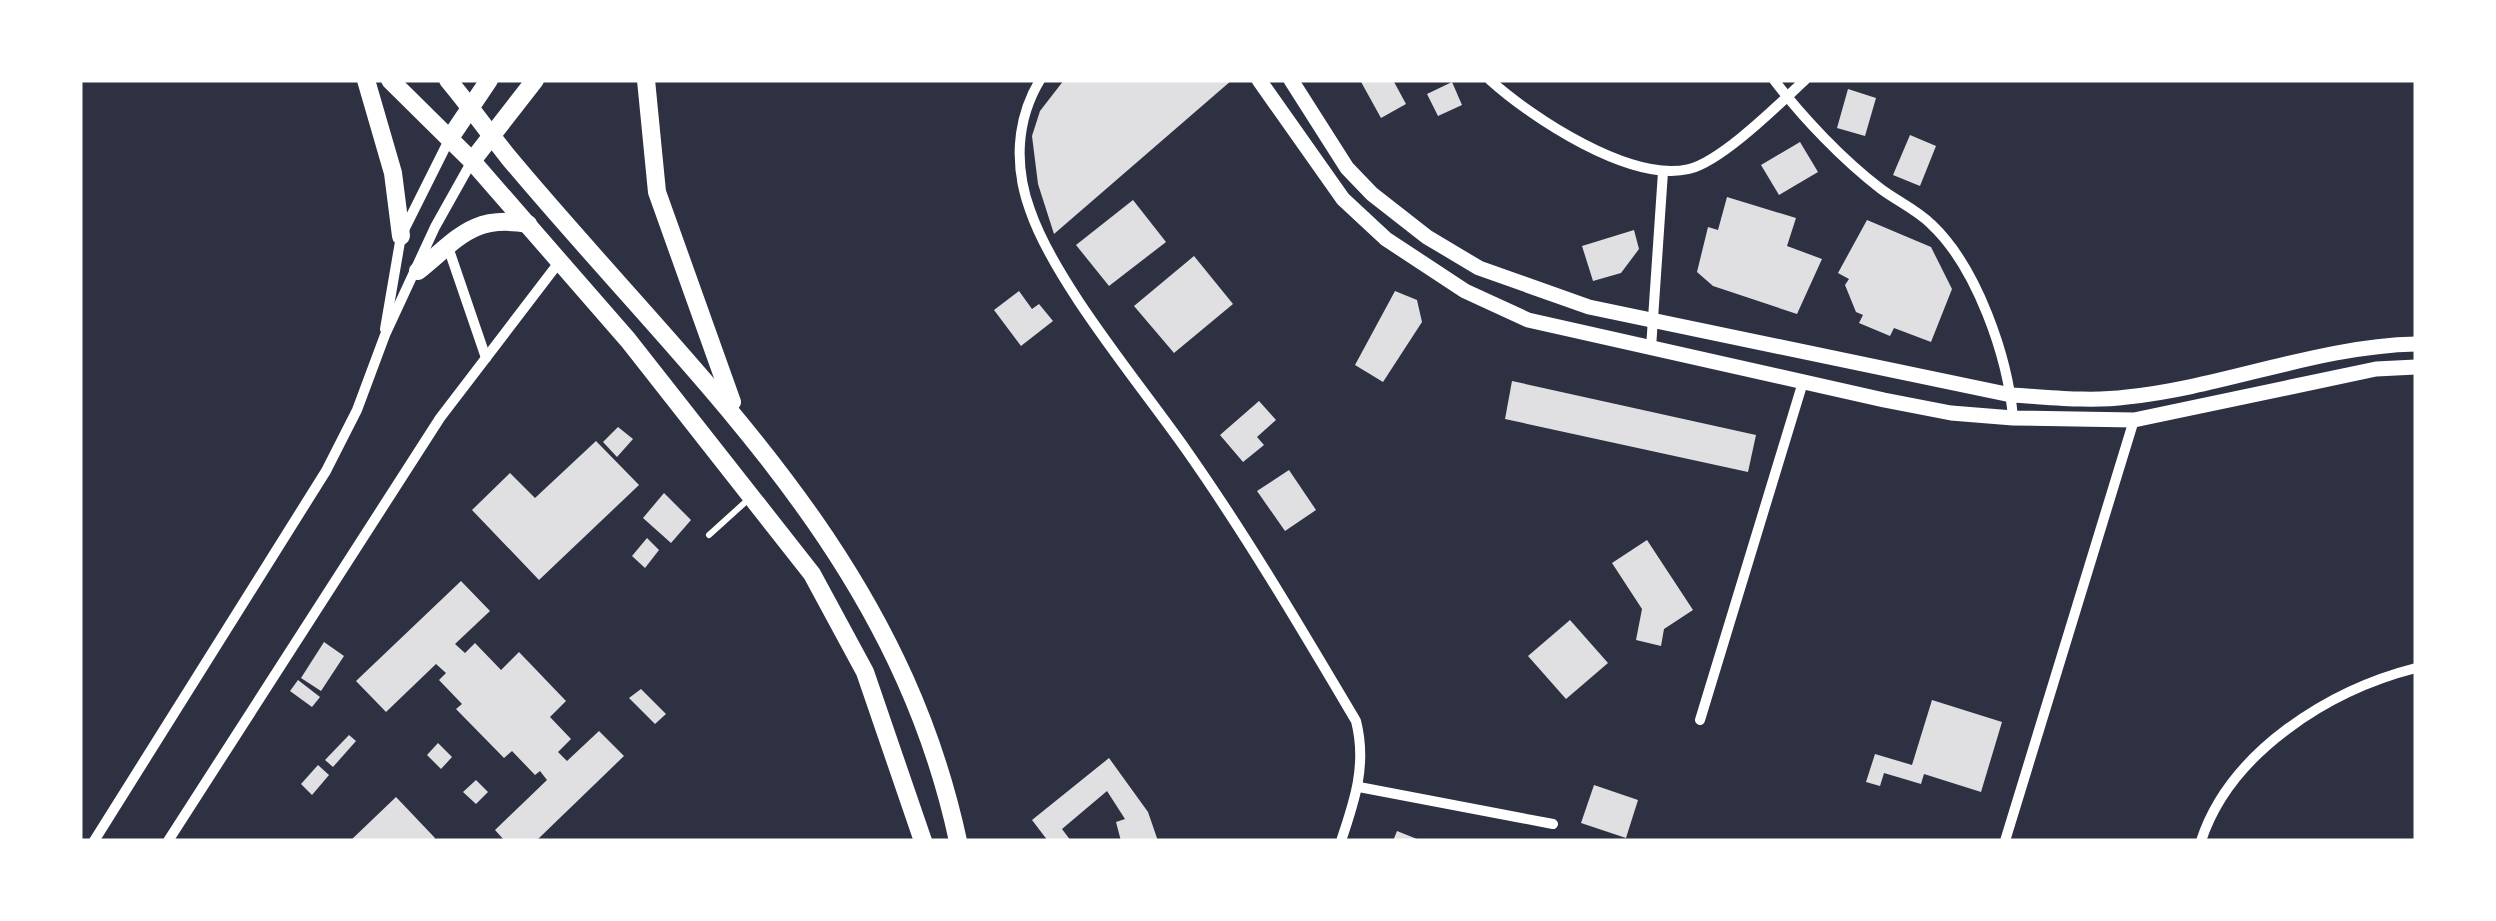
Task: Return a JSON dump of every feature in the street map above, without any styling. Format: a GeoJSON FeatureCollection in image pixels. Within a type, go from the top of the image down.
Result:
{"type":"FeatureCollection","features":[{"type":"Feature","properties":{"kind":"main road"},"geometry":{"type":"LineString","coordinates":[[366,80],[393,173],[401,236]]}},
{"type":"Feature","properties":{"kind":"main road"},"geometry":{"type":"LineString","coordinates":[[390,80],[472,161],[560,261],[812,574],[855,649],[923,841]]}},
{"type":"Feature","properties":{"kind":"main road"},"geometry":{"type":"LineString","coordinates":[[448,80],[736,412],[832,543],[880,623],[914,703],[958,841]]}},
{"type":"Feature","properties":{"kind":"main road"},"geometry":{"type":"LineString","coordinates":[[450,138],[469,105],[490,80]]}},
{"type":"Feature","properties":{"kind":"main road"},"geometry":{"type":"LineString","coordinates":[[472,161],[535,80]]}},
{"type":"Feature","properties":{"kind":"main road"},"geometry":{"type":"LineString","coordinates":[[646,80],[656,192],[736,412]]}},
{"type":"Feature","properties":{"kind":"main road"},"geometry":{"type":"LineString","coordinates":[[418,271],[478,224],[505,220],[528,224]]}},
{"type":"Feature","properties":{"kind":"street"},"geometry":{"type":"LineString","coordinates":[[1040,80],[1024,108],[1019,161],[1030,210],[1070,283],[1221,498],[1356,721],[1361,741],[1359,787],[1342,841]]}},
{"type":"Feature","properties":{"kind":"street"},"geometry":{"type":"LineString","coordinates":[[1260,80],[1343,199],[1411,257],[1466,292],[1528,320],[1951,413],[2013,418],[2134,420],[2376,369],[2416,367]]}},
{"type":"Feature","properties":{"kind":"street"},"geometry":{"type":"LineString","coordinates":[[1291,80],[1347,168],[1372,194],[1454,254],[1533,291],[2011,394],[2125,398],[2370,347],[2416,344]]}},
{"type":"Feature","properties":{"kind":"street"},"geometry":{"type":"LineString","coordinates":[[1490,80],[1564,133],[1663,172],[1693,168],[1805,80]]}},
{"type":"Feature","properties":{"kind":"street"},"geometry":{"type":"LineString","coordinates":[[1774,80],[1866,176],[1932,224],[1948,244],[1989,320],[2011,394],[2013,418]]}},
{"type":"Feature","properties":{"kind":"street"},"geometry":{"type":"LineString","coordinates":[[385,335],[389,287],[401,236],[450,138]]}},
{"type":"Feature","properties":{"kind":"street"},"geometry":{"type":"LineString","coordinates":[[94,841],[326,471],[357,410],[385,335],[418,271],[435,227],[472,161]]}},
{"type":"Feature","properties":{"kind":"street"},"geometry":{"type":"LineString","coordinates":[[1650,348],[1656,318],[1663,172]]}},
{"type":"Feature","properties":{"kind":"street"},"geometry":{"type":"LineString","coordinates":[[448,247],[486,358]]}},
{"type":"Feature","properties":{"kind":"street"},"geometry":{"type":"LineString","coordinates":[[168,841],[440,418],[560,261]]}},
{"type":"Feature","properties":{"kind":"street"},"geometry":{"type":"LineString","coordinates":[[1700,720],[1803,382]]}},
{"type":"Feature","properties":{"kind":"street"},"geometry":{"type":"LineString","coordinates":[[2005,841],[2134,420]]}},
{"type":"Feature","properties":{"kind":"street"},"geometry":{"type":"LineString","coordinates":[[2201,841],[2222,798],[2278,735],[2364,686],[2416,668]]}},
{"type":"Feature","properties":{"kind":"street"},"geometry":{"type":"LineString","coordinates":[[1359,787],[1554,824]]}},
{"type":"Feature","properties":{"kind":"lane"},"geometry":{"type":"LineString","coordinates":[[709,535],[752,496]]}},
{"type":"Feature","properties":{"kind":"building"},"geometry":{"type":"Polygon","coordinates":[[[1064,80],[1232,80],[1054,234],[1038,184],[1032,136],[1040,111],[1064,80]]]}},
{"type":"Feature","properties":{"kind":"building"},"geometry":{"type":"Polygon","coordinates":[[[1360,80],[1393,80],[1406,104],[1381,118],[1360,80]]]}},
{"type":"Feature","properties":{"kind":"building"},"geometry":{"type":"Polygon","coordinates":[[[1452,82],[1462,105],[1438,116],[1427,94],[1452,82]]]}},
{"type":"Feature","properties":{"kind":"building"},"geometry":{"type":"Polygon","coordinates":[[[1848,89],[1876,98],[1865,136],[1837,128],[1848,89]]]}},
{"type":"Feature","properties":{"kind":"building"},"geometry":{"type":"Polygon","coordinates":[[[1910,135],[1936,146],[1920,186],[1893,175],[1910,135]]]}},
{"type":"Feature","properties":{"kind":"building"},"geometry":{"type":"Polygon","coordinates":[[[1800,142],[1818,172],[1779,195],[1761,165],[1800,142]]]}},
{"type":"Feature","properties":{"kind":"building"},"geometry":{"type":"Polygon","coordinates":[[[1727,197],[1796,218],[1787,246],[1822,259],[1797,314],[1713,286],[1697,272],[1708,227],[1718,230],[1727,197]]]}},
{"type":"Feature","properties":{"kind":"building"},"geometry":{"type":"Polygon","coordinates":[[[1133,200],[1166,242],[1109,286],[1076,245],[1133,200]]]}},
{"type":"Feature","properties":{"kind":"building"},"geometry":{"type":"Polygon","coordinates":[[[1867,220],[1931,247],[1952,289],[1931,342],[1894,328],[1890,336],[1859,323],[1863,315],[1856,312],[1845,285],[1849,279],[1838,273],[1867,220]]]}},
{"type":"Feature","properties":{"kind":"building"},"geometry":{"type":"Polygon","coordinates":[[[1634,230],[1639,249],[1621,273],[1593,281],[1582,246],[1634,230]]]}},
{"type":"Feature","properties":{"kind":"building"},"geometry":{"type":"Polygon","coordinates":[[[1194,256],[1233,304],[1174,353],[1134,306],[1194,256]]]}},
{"type":"Feature","properties":{"kind":"building"},"geometry":{"type":"Polygon","coordinates":[[[1019,291],[1032,309],[1039,304],[1053,321],[1021,346],[994,310],[1019,291]]]}},
{"type":"Feature","properties":{"kind":"building"},"geometry":{"type":"Polygon","coordinates":[[[1395,291],[1417,300],[1422,322],[1383,382],[1355,365],[1395,291]]]}},
{"type":"Feature","properties":{"kind":"building"},"geometry":{"type":"Polygon","coordinates":[[[1512,381],[1756,435],[1748,472],[1505,419],[1512,381]]]}},
{"type":"Feature","properties":{"kind":"building"},"geometry":{"type":"Polygon","coordinates":[[[1259,401],[1276,420],[1257,437],[1264,445],[1243,462],[1220,435],[1259,401]]]}},
{"type":"Feature","properties":{"kind":"building"},"geometry":{"type":"Polygon","coordinates":[[[618,427],[633,439],[617,457],[603,442],[618,427]]]}},
{"type":"Feature","properties":{"kind":"building"},"geometry":{"type":"Polygon","coordinates":[[[596,441],[639,485],[539,580],[472,510],[510,473],[535,498],[596,441]]]}},
{"type":"Feature","properties":{"kind":"building"},"geometry":{"type":"Polygon","coordinates":[[[1289,470],[1316,510],[1285,531],[1257,491],[1289,470]]]}},
{"type":"Feature","properties":{"kind":"building"},"geometry":{"type":"Polygon","coordinates":[[[664,493],[691,520],[671,543],[643,518],[664,493]]]}},
{"type":"Feature","properties":{"kind":"building"},"geometry":{"type":"Polygon","coordinates":[[[647,538],[659,550],[645,568],[632,556],[647,538]]]}},
{"type":"Feature","properties":{"kind":"building"},"geometry":{"type":"Polygon","coordinates":[[[1647,540],[1693,610],[1664,629],[1661,646],[1636,640],[1642,609],[1612,563],[1647,540]]]}},
{"type":"Feature","properties":{"kind":"building"},"geometry":{"type":"Polygon","coordinates":[[[461,581],[490,611],[455,644],[465,653],[475,643],[501,670],[519,652],[566,701],[550,717],[571,739],[558,752],[567,761],[599,731],[624,756],[536,841],[505,841],[495,830],[547,780],[540,771],[535,775],[512,751],[504,758],[456,709],[462,704],[439,680],[446,673],[436,664],[386,712],[356,681],[461,581]]]}},
{"type":"Feature","properties":{"kind":"building"},"geometry":{"type":"Polygon","coordinates":[[[1570,620],[1608,663],[1566,699],[1528,656],[1570,620]]]}},
{"type":"Feature","properties":{"kind":"building"},"geometry":{"type":"Polygon","coordinates":[[[324,642],[344,656],[321,691],[301,678],[324,642]]]}},
{"type":"Feature","properties":{"kind":"building"},"geometry":{"type":"Polygon","coordinates":[[[298,680],[320,697],[312,707],[290,691],[298,680]]]}},
{"type":"Feature","properties":{"kind":"building"},"geometry":{"type":"Polygon","coordinates":[[[641,689],[666,714],[655,724],[629,698],[641,689]]]}},
{"type":"Feature","properties":{"kind":"building"},"geometry":{"type":"Polygon","coordinates":[[[1932,700],[2002,722],[1981,792],[1924,774],[1921,784],[1884,773],[1880,786],[1866,782],[1875,754],[1912,765],[1932,700]]]}},
{"type":"Feature","properties":{"kind":"building"},"geometry":{"type":"Polygon","coordinates":[[[349,735],[356,741],[333,767],[325,760],[349,735]]]}},
{"type":"Feature","properties":{"kind":"building"},"geometry":{"type":"Polygon","coordinates":[[[438,743],[452,757],[441,769],[427,755],[438,743]]]}},
{"type":"Feature","properties":{"kind":"building"},"geometry":{"type":"Polygon","coordinates":[[[1109,758],[1148,812],[1158,841],[1121,841],[1116,822],[1125,819],[1107,791],[1062,829],[1071,841],[1048,841],[1032,820],[1109,758]]]}},
{"type":"Feature","properties":{"kind":"building"},"geometry":{"type":"Polygon","coordinates":[[[318,765],[329,775],[312,795],[301,784],[318,765]]]}},
{"type":"Feature","properties":{"kind":"building"},"geometry":{"type":"Polygon","coordinates":[[[476,780],[488,792],[476,804],[463,792],[476,780]]]}},
{"type":"Feature","properties":{"kind":"building"},"geometry":{"type":"Polygon","coordinates":[[[1594,785],[1638,800],[1626,838],[1581,823],[1594,785]]]}},
{"type":"Feature","properties":{"kind":"building"},"geometry":{"type":"Polygon","coordinates":[[[396,797],[435,838],[432,841],[350,841],[396,797]]]}},
{"type":"Feature","properties":{"kind":"building"},"geometry":{"type":"Polygon","coordinates":[[[1397,831],[1422,841],[1393,841],[1397,831]]]}}]}
